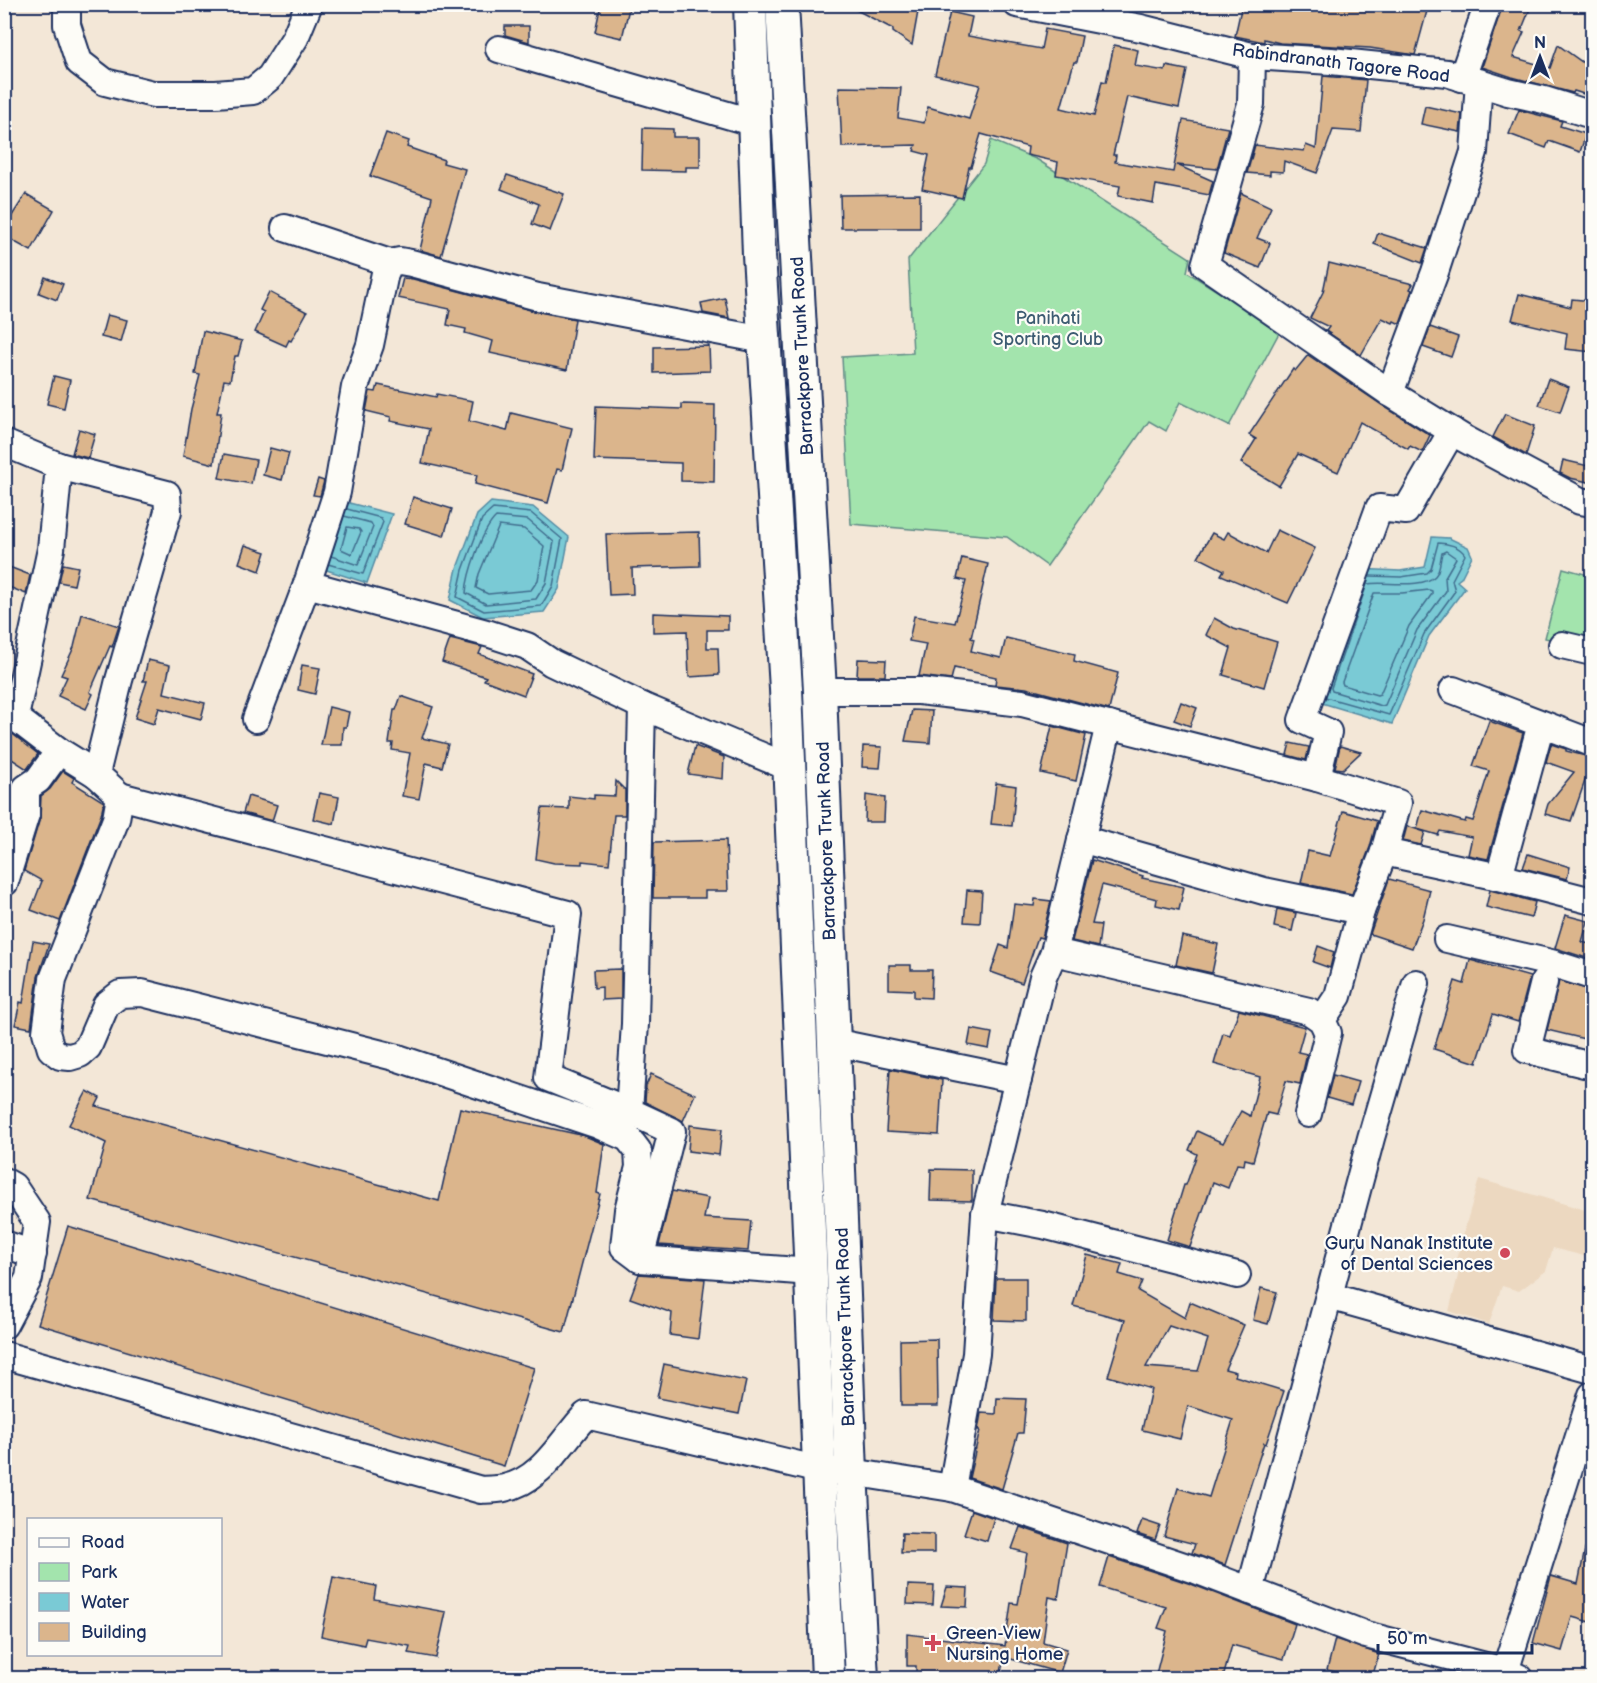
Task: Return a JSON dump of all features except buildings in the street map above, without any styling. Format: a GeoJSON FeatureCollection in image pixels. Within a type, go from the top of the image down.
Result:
{"type":"FeatureCollection","features":[{"type":"Feature","properties":{"kind":"main road","name":"Barrackpore Trunk Road"},"geometry":{"type":"LineString","coordinates":[[750,4],[759,255],[786,689],[828,1678]]}},
{"type":"Feature","properties":{"kind":"main road","name":"Barrackpore Trunk Road"},"geometry":{"type":"LineString","coordinates":[[782,4],[819,691],[861,1678]]}},
{"type":"Feature","properties":{"kind":"street"},"geometry":{"type":"LineString","coordinates":[[68,4],[68,25],[79,62],[105,82],[153,94],[216,94],[253,91],[270,77],[295,38],[309,4]]}},
{"type":"Feature","properties":{"kind":"street","name":"Rabindranath Tagore Road"},"geometry":{"type":"LineString","coordinates":[[1017,4],[1141,28],[1252,56],[1343,62],[1447,73],[1593,115]]}},
{"type":"Feature","properties":{"kind":"street"},"geometry":{"type":"LineString","coordinates":[[1390,393],[1435,272],[1474,152],[1470,80],[1488,4]]}},
{"type":"Feature","properties":{"kind":"street"},"geometry":{"type":"LineString","coordinates":[[499,49],[755,123]]}},
{"type":"Feature","properties":{"kind":"street"},"geometry":{"type":"LineString","coordinates":[[1252,56],[1251,104],[1205,265],[1390,393],[1580,501],[1593,503]]}},
{"type":"Feature","properties":{"kind":"street"},"geometry":{"type":"LineString","coordinates":[[285,228],[390,263],[400,261],[411,263],[538,297],[764,340]]}},
{"type":"Feature","properties":{"kind":"street"},"geometry":{"type":"LineString","coordinates":[[256,719],[307,584],[337,492],[355,387],[370,345],[385,273],[390,263]]}},
{"type":"Feature","properties":{"kind":"street"},"geometry":{"type":"LineString","coordinates":[[1317,778],[1328,732],[1302,720],[1379,508],[1406,511],[1452,430]]}},
{"type":"Feature","properties":{"kind":"street"},"geometry":{"type":"LineString","coordinates":[[4,443],[59,466],[166,494],[168,511],[119,680],[96,774]]}},
{"type":"Feature","properties":{"kind":"street"},"geometry":{"type":"LineString","coordinates":[[59,466],[51,549],[10,713],[58,751],[96,774],[120,796],[568,914],[548,1078],[672,1131],[640,1259]]}},
{"type":"Feature","properties":{"kind":"street"},"geometry":{"type":"LineString","coordinates":[[307,584],[527,646],[552,663],[642,706],[788,767]]}},
{"type":"Feature","properties":{"kind":"street"},"geometry":{"type":"LineString","coordinates":[[1562,645],[1593,652]]}},
{"type":"Feature","properties":{"kind":"street"},"geometry":{"type":"LineString","coordinates":[[1453,690],[1593,743]]}},
{"type":"Feature","properties":{"kind":"street"},"geometry":{"type":"LineString","coordinates":[[819,691],[930,692],[1022,703],[1317,778],[1398,803],[1384,852],[1361,911],[1338,996],[1322,1020]]}},
{"type":"Feature","properties":{"kind":"street"},"geometry":{"type":"LineString","coordinates":[[629,1111],[635,1024],[642,706]]}},
{"type":"Feature","properties":{"kind":"street"},"geometry":{"type":"LineString","coordinates":[[1499,877],[1541,724]]}},
{"type":"Feature","properties":{"kind":"street"},"geometry":{"type":"LineString","coordinates":[[952,1488],[976,1354],[985,1214],[1043,976],[1054,952],[1109,725]]}},
{"type":"Feature","properties":{"kind":"street"},"geometry":{"type":"LineString","coordinates":[[5,882],[27,814],[26,788],[38,780],[58,751]]}},
{"type":"Feature","properties":{"kind":"street"},"geometry":{"type":"LineString","coordinates":[[120,796],[116,819],[53,979],[46,1032],[51,1049],[60,1056],[70,1057],[80,1054],[88,1047],[106,1005],[120,994],[142,993],[398,1058],[598,1125],[628,1138],[639,1151],[639,1167],[628,1210],[624,1247],[640,1259],[811,1272]]}},
{"type":"Feature","properties":{"kind":"street"},"geometry":{"type":"LineString","coordinates":[[4,798],[27,814]]}},
{"type":"Feature","properties":{"kind":"street"},"geometry":{"type":"LineString","coordinates":[[1081,839],[1263,891],[1361,911]]}},
{"type":"Feature","properties":{"kind":"street"},"geometry":{"type":"LineString","coordinates":[[1384,852],[1499,877],[1593,901]]}},
{"type":"Feature","properties":{"kind":"street"},"geometry":{"type":"LineString","coordinates":[[1447,939],[1551,963],[1593,976]]}},
{"type":"Feature","properties":{"kind":"street"},"geometry":{"type":"LineString","coordinates":[[1054,952],[1309,1011],[1322,1020],[1328,1033],[1308,1114]]}},
{"type":"Feature","properties":{"kind":"street"},"geometry":{"type":"LineString","coordinates":[[1544,982],[1527,1050],[1593,1066]]}},
{"type":"Feature","properties":{"kind":"street"},"geometry":{"type":"LineString","coordinates":[[1250,1591],[1416,983]]}},
{"type":"Feature","properties":{"kind":"street"},"geometry":{"type":"LineString","coordinates":[[834,1042],[1018,1080]]}},
{"type":"Feature","properties":{"kind":"street"},"geometry":{"type":"LineString","coordinates":[[4,1181],[13,1186],[37,1222],[29,1278],[4,1325]]}},
{"type":"Feature","properties":{"kind":"street"},"geometry":{"type":"LineString","coordinates":[[985,1214],[1043,1225],[1237,1275]]}},
{"type":"Feature","properties":{"kind":"street"},"geometry":{"type":"LineString","coordinates":[[4,1244],[33,1254]]}},
{"type":"Feature","properties":{"kind":"street"},"geometry":{"type":"LineString","coordinates":[[1329,1296],[1593,1370]]}},
{"type":"Feature","properties":{"kind":"street"},"geometry":{"type":"LineString","coordinates":[[4,1354],[481,1490],[505,1488],[524,1480],[544,1466],[586,1415],[820,1470],[851,1472],[952,1488],[1034,1514],[1366,1635],[1509,1676],[1584,1453],[1590,1404]]}},
{"type":"Feature","properties":{"kind":"shaded area","name":"Guru Nanak Institute of Dental Sciences"},"geometry":{"type":"Polygon","coordinates":[[[1479,1179],[1592,1212],[1592,1258],[1553,1248],[1546,1271],[1519,1291],[1502,1286],[1489,1324],[1449,1311],[1459,1272],[1453,1270],[1479,1179]]]}},
{"type":"Feature","properties":{"kind":"green space","name":"Panihati Sporting Club"},"geometry":{"type":"Polygon","coordinates":[[[991,140],[1038,160],[1190,258],[1187,272],[1280,331],[1229,426],[1180,402],[1166,431],[1149,421],[1047,566],[1007,537],[851,524],[842,357],[913,353],[908,260],[984,164],[991,140]]]}},
{"type":"Feature","properties":{"kind":"green space"},"geometry":{"type":"Polygon","coordinates":[[[1563,568],[1592,576],[1592,649],[1545,638],[1563,568]]]}},
{"type":"Feature","properties":{"kind":"water"},"geometry":{"type":"Polygon","coordinates":[[[330,498],[392,514],[367,583],[314,566],[330,498]]]}},
{"type":"Feature","properties":{"kind":"water"},"geometry":{"type":"Polygon","coordinates":[[[491,502],[533,507],[569,537],[559,589],[544,612],[483,617],[450,600],[457,568],[477,515],[491,502]]]}},
{"type":"Feature","properties":{"kind":"water"},"geometry":{"type":"Polygon","coordinates":[[[1432,537],[1449,538],[1468,547],[1472,556],[1461,578],[1457,581],[1465,588],[1429,636],[1392,724],[1312,700],[1358,569],[1400,571],[1425,567],[1432,537]]]}},
{"type":"Feature","properties":{"kind":"place","name":"Guru Nanak Institute of Dental Sciences"},"geometry":{"type":"Point","coordinates":[1505,1253]}},
{"type":"Feature","properties":{"kind":"place","name":"Green-View Nursing Home"},"geometry":{"type":"Point","coordinates":[933,1643]}}]}
